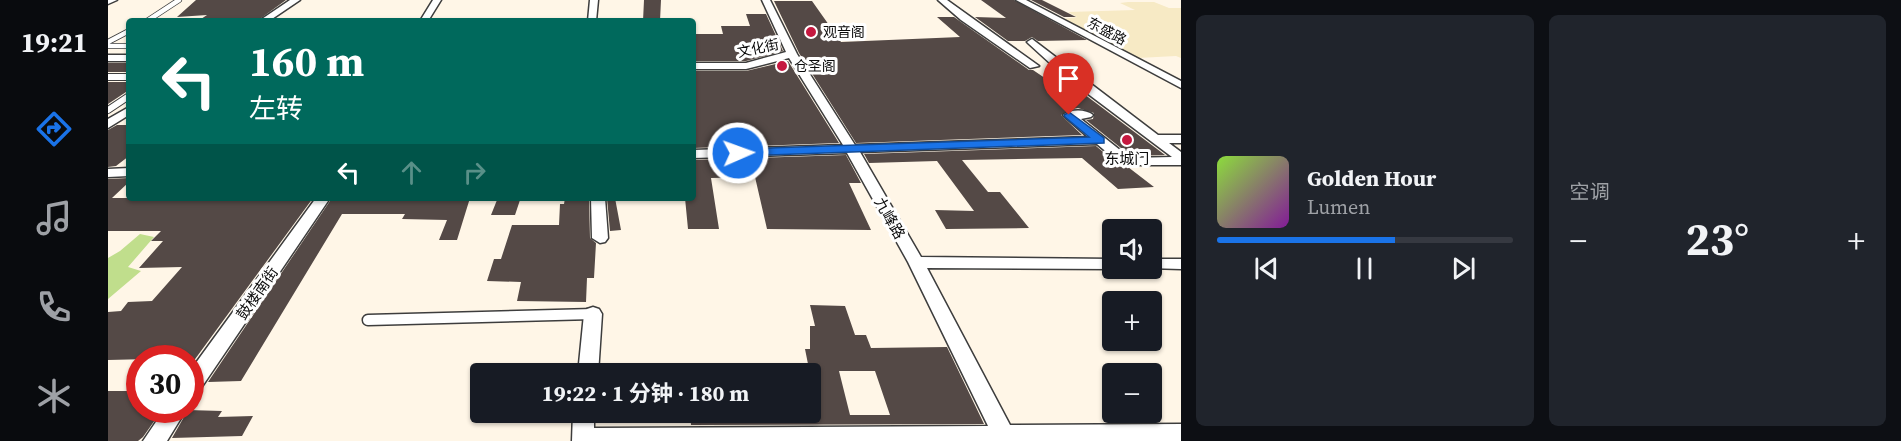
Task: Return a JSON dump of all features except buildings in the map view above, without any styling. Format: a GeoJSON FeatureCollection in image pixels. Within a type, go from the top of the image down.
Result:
{"type":"FeatureCollection","features":[{"type":"Feature","properties":{"kind":"street"},"geometry":{"type":"LineString","coordinates":[[108,2],[113,0]]}},
{"type":"Feature","properties":{"kind":"street"},"geometry":{"type":"LineString","coordinates":[[268,18],[296,0]]}},
{"type":"Feature","properties":{"kind":"street"},"geometry":{"type":"LineString","coordinates":[[426,18],[437,0]]}},
{"type":"Feature","properties":{"kind":"street"},"geometry":{"type":"LineString","coordinates":[[592,18],[594,0]]}},
{"type":"Feature","properties":{"kind":"street","name":"九峰路"},"geometry":{"type":"LineString","coordinates":[[770,0],[792,54],[835,120],[916,262],[1006,438]]}},
{"type":"Feature","properties":{"kind":"street"},"geometry":{"type":"LineString","coordinates":[[942,0],[964,18],[1034,66]]}},
{"type":"Feature","properties":{"kind":"street","name":"东盛路"},"geometry":{"type":"LineString","coordinates":[[1020,0],[1181,85]]}},
{"type":"Feature","properties":{"kind":"street"},"geometry":{"type":"LineString","coordinates":[[1032,42],[1067,73],[1181,159]]}},
{"type":"Feature","properties":{"kind":"street","name":"文化街"},"geometry":{"type":"LineString","coordinates":[[696,66],[746,66],[792,54]]}},
{"type":"Feature","properties":{"kind":"street"},"geometry":{"type":"LineString","coordinates":[[108,58],[126,58]]}},
{"type":"Feature","properties":{"kind":"street"},"geometry":{"type":"LineString","coordinates":[[108,124],[126,112]]}},
{"type":"Feature","properties":{"kind":"street"},"geometry":{"type":"LineString","coordinates":[[1087,115],[1069,115],[1127,162],[1181,159]]}},
{"type":"Feature","properties":{"kind":"street"},"geometry":{"type":"LineString","coordinates":[[1156,140],[1181,139]]}},
{"type":"Feature","properties":{"kind":"street"},"geometry":{"type":"LineString","coordinates":[[696,154],[1101,140]]}},
{"type":"Feature","properties":{"kind":"street"},"geometry":{"type":"LineString","coordinates":[[108,173],[126,172]]}},
{"type":"Feature","properties":{"kind":"street","name":"鼓楼南街"},"geometry":{"type":"LineString","coordinates":[[204,368],[321,201]]}},
{"type":"Feature","properties":{"kind":"street"},"geometry":{"type":"LineString","coordinates":[[598,201],[600,238]]}},
{"type":"Feature","properties":{"kind":"street"},"geometry":{"type":"LineString","coordinates":[[916,262],[1102,264]]}},
{"type":"Feature","properties":{"kind":"street"},"geometry":{"type":"LineString","coordinates":[[1162,264],[1181,264]]}},
{"type":"Feature","properties":{"kind":"street"},"geometry":{"type":"LineString","coordinates":[[589,363],[593,314]]}},
{"type":"Feature","properties":{"kind":"street"},"geometry":{"type":"LineString","coordinates":[[154,441],[167,423]]}},
{"type":"Feature","properties":{"kind":"street"},"geometry":{"type":"LineString","coordinates":[[583,423],[582,438],[1006,438],[1181,434]]}},
{"type":"Feature","properties":{"kind":"lane"},"geometry":{"type":"LineString","coordinates":[[152,18],[179,0]]}},
{"type":"Feature","properties":{"kind":"lane"},"geometry":{"type":"LineString","coordinates":[[108,44],[126,33]]}},
{"type":"Feature","properties":{"kind":"lane"},"geometry":{"type":"LineString","coordinates":[[108,44],[126,46]]}},
{"type":"Feature","properties":{"kind":"lane"},"geometry":{"type":"LineString","coordinates":[[108,77],[126,77]]}},
{"type":"Feature","properties":{"kind":"lane"},"geometry":{"type":"LineString","coordinates":[[108,110],[126,98]]}},
{"type":"Feature","properties":{"kind":"lane"},"geometry":{"type":"LineString","coordinates":[[368,320],[593,314]]}},
{"type":"Feature","properties":{"kind":"shaded area"},"geometry":{"type":"Polygon","coordinates":[[[1154,2],[1169,8],[1181,8],[1181,58],[1176,56],[1138,58],[1064,19],[1077,17],[1068,12],[1135,10],[1120,3],[1154,2]]]}},
{"type":"Feature","properties":{"kind":"green space"},"geometry":{"type":"Polygon","coordinates":[[[140,234],[154,237],[128,267],[141,271],[108,299],[108,258],[140,234]]]}},
{"type":"Feature","properties":{"kind":"place","name":"观音阁"},"geometry":{"type":"Point","coordinates":[811,32]}},
{"type":"Feature","properties":{"kind":"place","name":"仓圣阁"},"geometry":{"type":"Point","coordinates":[782,66]}},
{"type":"Feature","properties":{"kind":"place","name":"东城门"},"geometry":{"type":"Point","coordinates":[1127,140]}},
{"type":"Feature","properties":{"kind":"route"},"geometry":{"type":"LineString","coordinates":[[738,153],[1100,140],[1069,115]]}}]}
